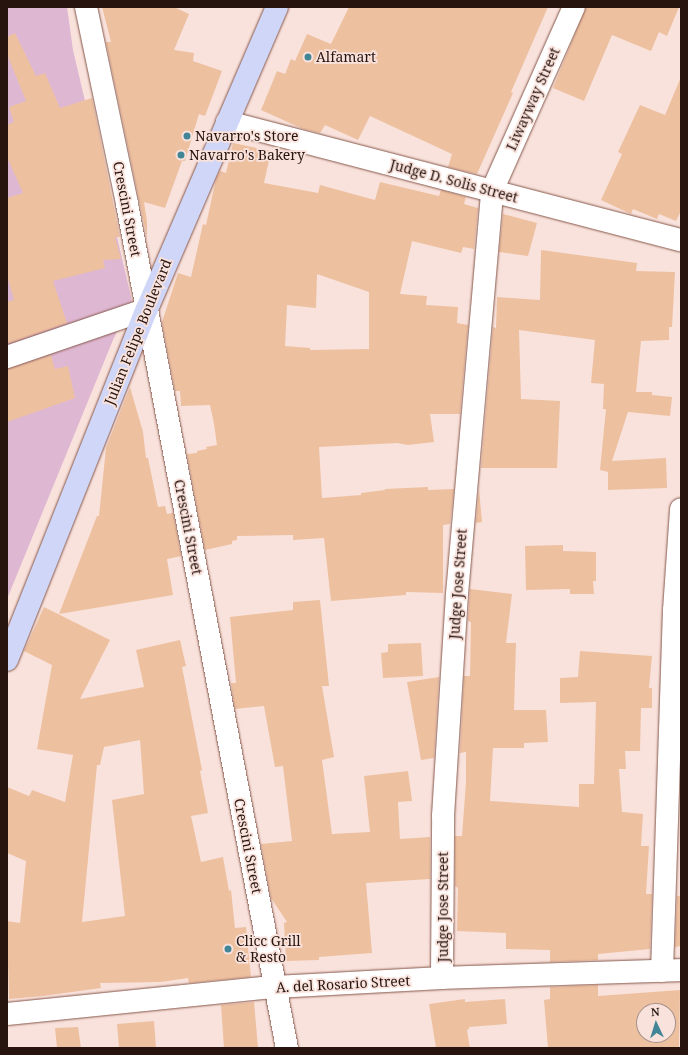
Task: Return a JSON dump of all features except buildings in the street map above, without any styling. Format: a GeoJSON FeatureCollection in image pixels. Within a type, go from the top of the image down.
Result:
{"type":"FeatureCollection","features":[{"type":"Feature","properties":{"kind":"main road","name":"Julian Felipe Boulevard"},"geometry":{"type":"LineString","coordinates":[[7,660],[147,309],[277,7]]}},
{"type":"Feature","properties":{"kind":"street","name":"Crescini Street"},"geometry":{"type":"LineString","coordinates":[[86,7],[147,309],[287,1048]]}},
{"type":"Feature","properties":{"kind":"street","name":"Liwayway Street"},"geometry":{"type":"LineString","coordinates":[[492,191],[574,7]]}},
{"type":"Feature","properties":{"kind":"street","name":"Judge D. Solis Street"},"geometry":{"type":"LineString","coordinates":[[227,122],[681,240]]}},
{"type":"Feature","properties":{"kind":"street","name":"Judge Jose Street"},"geometry":{"type":"LineString","coordinates":[[442,978],[443,816],[456,610],[492,191]]}},
{"type":"Feature","properties":{"kind":"street"},"geometry":{"type":"LineString","coordinates":[[7,357],[147,309]]}},
{"type":"Feature","properties":{"kind":"street"},"geometry":{"type":"LineString","coordinates":[[671,970],[674,610],[681,509]]}},
{"type":"Feature","properties":{"kind":"street","name":"A. del Rosario Street"},"geometry":{"type":"LineString","coordinates":[[7,1014],[275,987],[442,978],[671,970]]}},
{"type":"Feature","properties":{"kind":"shaded area"},"geometry":{"type":"Polygon","coordinates":[[[7,7],[67,7],[73,50],[132,301],[113,340],[7,599],[7,7]]]}},
{"type":"Feature","properties":{"kind":"place","name":"Alfamart"},"geometry":{"type":"Point","coordinates":[308,57]}},
{"type":"Feature","properties":{"kind":"place","name":"Navarro's Store"},"geometry":{"type":"Point","coordinates":[187,136]}},
{"type":"Feature","properties":{"kind":"place","name":"Navarro's Bakery"},"geometry":{"type":"Point","coordinates":[181,155]}},
{"type":"Feature","properties":{"kind":"place","name":"Clicc Grill & Resto"},"geometry":{"type":"Point","coordinates":[228,949]}}]}
